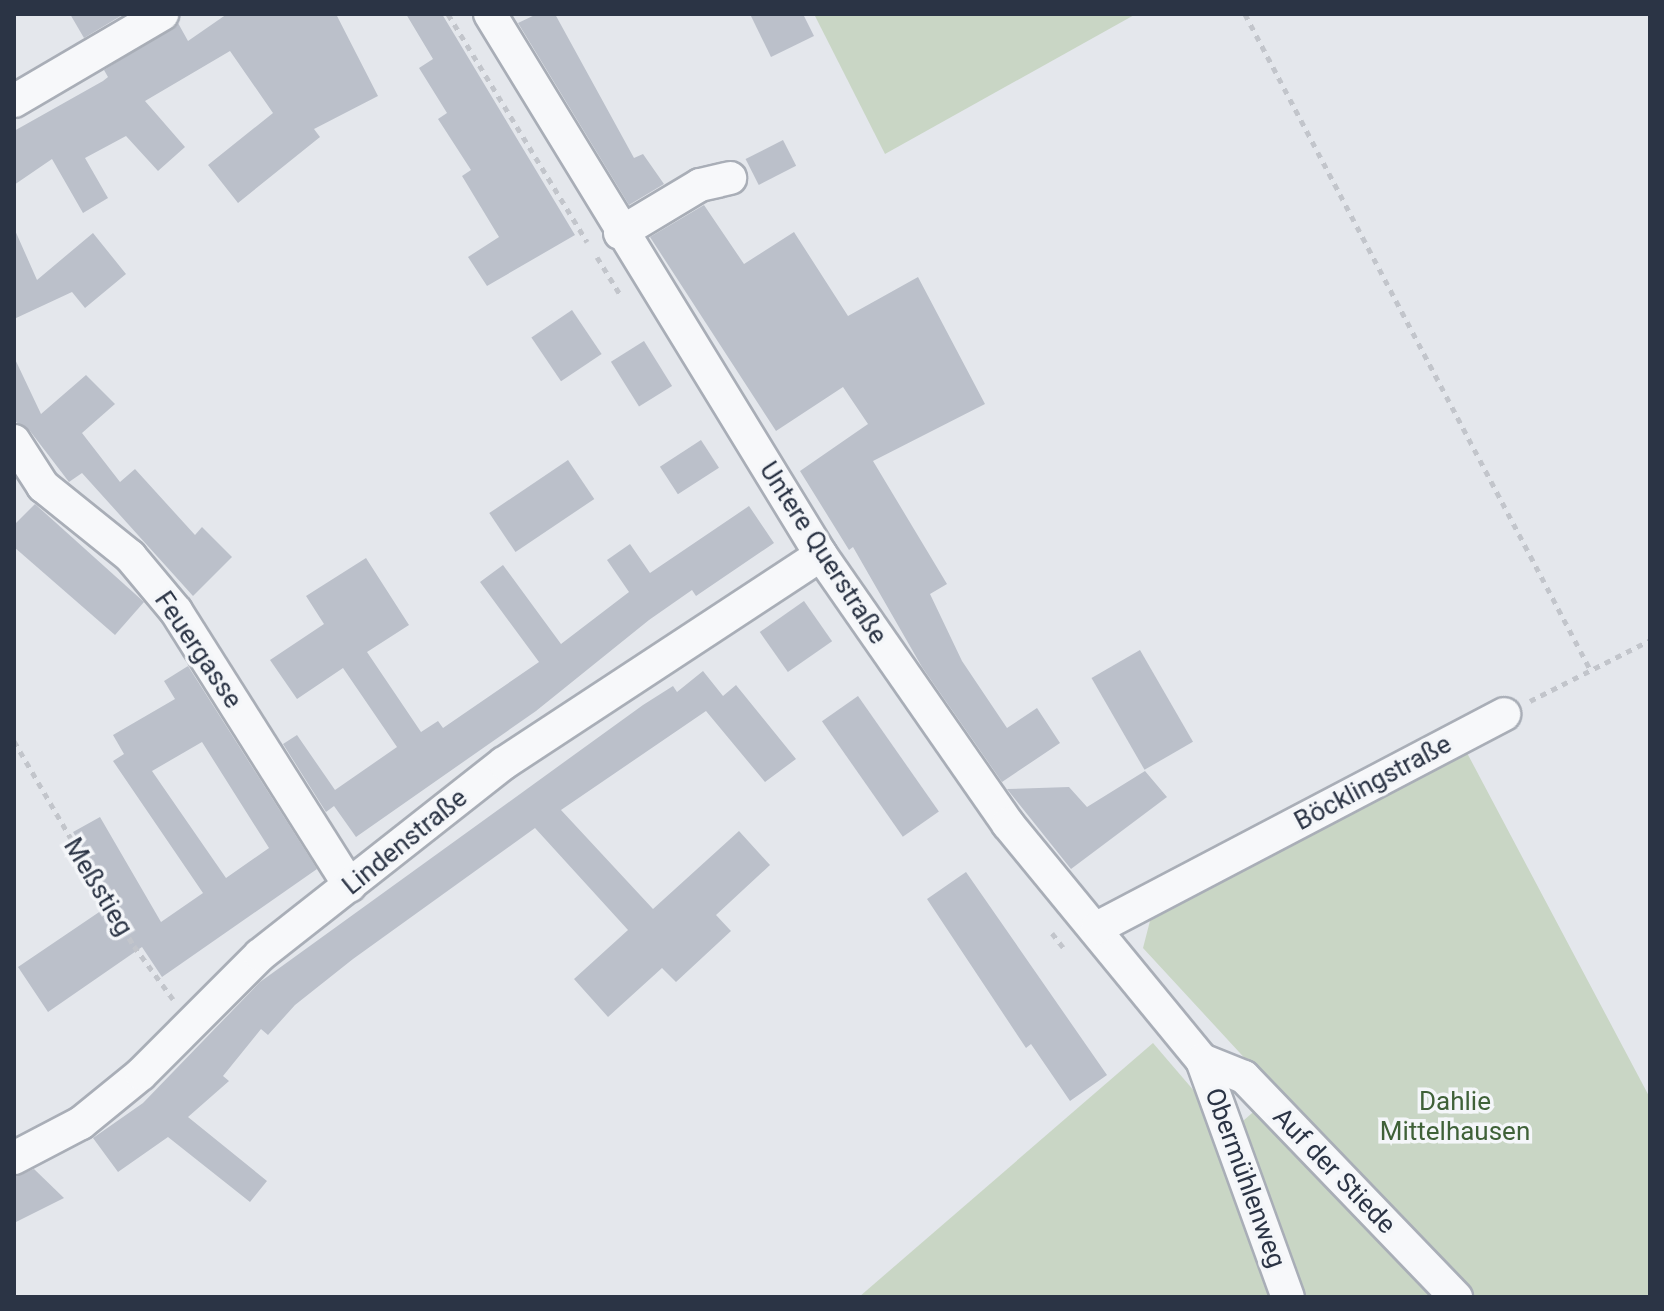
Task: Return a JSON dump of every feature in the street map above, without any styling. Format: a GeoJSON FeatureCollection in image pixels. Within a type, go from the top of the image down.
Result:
{"type":"FeatureCollection","features":[{"type":"Feature","properties":{"kind":"street"},"geometry":{"type":"LineString","coordinates":[[14,101],[162,14]]}},
{"type":"Feature","properties":{"kind":"street","name":"Untere Querstraße"},"geometry":{"type":"LineString","coordinates":[[490,14],[620,233],[821,555],[1008,824],[1097,928],[1202,1060]]}},
{"type":"Feature","properties":{"kind":"street"},"geometry":{"type":"LineString","coordinates":[[620,233],[700,185],[730,178]]}},
{"type":"Feature","properties":{"kind":"street","name":"Feuergasse"},"geometry":{"type":"LineString","coordinates":[[14,441],[43,486],[130,556],[176,611],[350,886]]}},
{"type":"Feature","properties":{"kind":"street","name":"Lindenstraße"},"geometry":{"type":"LineString","coordinates":[[14,1158],[81,1123],[193,1025],[260,955],[504,763],[821,555]]}},
{"type":"Feature","properties":{"kind":"street","name":"Böcklingstraße"},"geometry":{"type":"LineString","coordinates":[[1097,928],[1504,714]]}},
{"type":"Feature","properties":{"kind":"street","name":"Obermühlenweg"},"geometry":{"type":"LineString","coordinates":[[1202,1060],[1288,1297]]}},
{"type":"Feature","properties":{"kind":"street","name":"Auf der Stiede"},"geometry":{"type":"LineString","coordinates":[[1202,1060],[1244,1077],[1456,1297]]}},
{"type":"Feature","properties":{"kind":"path"},"geometry":{"type":"LineString","coordinates":[[1245,14],[1591,671]]}},
{"type":"Feature","properties":{"kind":"path"},"geometry":{"type":"LineString","coordinates":[[1504,714],[1650,640]]}},
{"type":"Feature","properties":{"kind":"path","name":"Meßstieg"},"geometry":{"type":"LineString","coordinates":[[14,741],[134,946],[193,1025]]}},
{"type":"Feature","properties":{"kind":"green space"},"geometry":{"type":"Polygon","coordinates":[[[814,14],[1136,14],[885,154],[814,14]]]}},
{"type":"Feature","properties":{"kind":"green space","name":"Dahlie Mittelhausen"},"geometry":{"type":"Polygon","coordinates":[[[1466,751],[1650,1098],[1650,1297],[1306,1297],[1243,1121],[1276,1092],[1143,948],[1151,917],[1466,751]]]}},
{"type":"Feature","properties":{"kind":"green space"},"geometry":{"type":"Polygon","coordinates":[[[1153,1043],[1195,1092],[1272,1297],[859,1297],[1153,1043]]]}},
{"type":"Feature","properties":{"kind":"building"},"geometry":{"type":"Polygon","coordinates":[[[70,14],[124,14],[84,38],[70,14]]]}},
{"type":"Feature","properties":{"kind":"building"},"geometry":{"type":"Polygon","coordinates":[[[227,14],[336,14],[378,96],[314,129],[320,137],[238,203],[208,165],[273,113],[230,51],[145,101],[185,147],[158,171],[126,136],[85,158],[108,198],[83,213],[52,159],[14,185],[14,131],[103,81],[108,77],[104,70],[178,23],[188,41],[227,14]]]}},
{"type":"Feature","properties":{"kind":"building"},"geometry":{"type":"Polygon","coordinates":[[[406,14],[442,14],[575,235],[487,286],[468,257],[499,237],[462,176],[471,170],[438,119],[447,113],[419,68],[433,59],[406,14]]]}},
{"type":"Feature","properties":{"kind":"building"},"geometry":{"type":"Polygon","coordinates":[[[537,14],[555,14],[634,158],[643,154],[664,184],[629,205],[518,23],[537,14]]]}},
{"type":"Feature","properties":{"kind":"building"},"geometry":{"type":"Polygon","coordinates":[[[750,14],[803,14],[814,36],[771,57],[750,14]]]}},
{"type":"Feature","properties":{"kind":"building"},"geometry":{"type":"Polygon","coordinates":[[[783,140],[796,166],[759,185],[746,159],[783,140]]]}},
{"type":"Feature","properties":{"kind":"building"},"geometry":{"type":"Polygon","coordinates":[[[704,205],[744,264],[794,232],[848,316],[918,277],[985,404],[873,461],[947,584],[930,594],[962,661],[1007,728],[1037,708],[1060,743],[1002,782],[922,667],[853,547],[849,550],[800,471],[868,424],[843,387],[776,431],[650,237],[704,205]]]}},
{"type":"Feature","properties":{"kind":"building"},"geometry":{"type":"Polygon","coordinates":[[[14,228],[37,280],[93,233],[126,274],[85,308],[72,292],[14,319],[14,228]]]}},
{"type":"Feature","properties":{"kind":"building"},"geometry":{"type":"Polygon","coordinates":[[[572,310],[602,354],[561,381],[531,337],[572,310]]]}},
{"type":"Feature","properties":{"kind":"building"},"geometry":{"type":"Polygon","coordinates":[[[644,341],[672,386],[639,407],[611,362],[644,341]]]}},
{"type":"Feature","properties":{"kind":"building"},"geometry":{"type":"Polygon","coordinates":[[[14,357],[41,414],[86,375],[115,404],[82,433],[120,482],[135,469],[195,535],[202,527],[232,557],[193,596],[82,473],[69,482],[30,431],[16,422],[14,357]]]}},
{"type":"Feature","properties":{"kind":"building"},"geometry":{"type":"Polygon","coordinates":[[[701,440],[719,468],[678,494],[660,467],[701,440]]]}},
{"type":"Feature","properties":{"kind":"building"},"geometry":{"type":"Polygon","coordinates":[[[568,460],[594,499],[516,552],[489,513],[568,460]]]}},
{"type":"Feature","properties":{"kind":"building"},"geometry":{"type":"Polygon","coordinates":[[[35,504],[144,602],[115,635],[14,547],[14,525],[35,504]]]}},
{"type":"Feature","properties":{"kind":"building"},"geometry":{"type":"Polygon","coordinates":[[[749,506],[774,543],[696,596],[692,590],[649,620],[536,711],[356,837],[334,806],[326,812],[283,744],[297,735],[335,790],[397,747],[343,668],[297,699],[270,660],[324,624],[306,596],[366,558],[409,625],[367,652],[421,732],[438,721],[443,728],[539,662],[480,582],[503,565],[561,644],[629,592],[607,560],[630,544],[650,573],[749,506]]]}},
{"type":"Feature","properties":{"kind":"building"},"geometry":{"type":"Polygon","coordinates":[[[804,601],[832,641],[788,672],[760,632],[804,601]]]}},
{"type":"Feature","properties":{"kind":"building"},"geometry":{"type":"Polygon","coordinates":[[[1140,650],[1193,742],[1145,770],[1092,678],[1140,650]]]}},
{"type":"Feature","properties":{"kind":"building"},"geometry":{"type":"Polygon","coordinates":[[[188,666],[317,869],[162,977],[142,947],[48,1012],[18,967],[114,902],[73,832],[100,817],[161,922],[203,893],[113,761],[124,754],[113,735],[175,699],[164,681],[188,666]],[[202,742],[152,771],[226,878],[269,848],[202,742]]]}},
{"type":"Feature","properties":{"kind":"building"},"geometry":{"type":"Polygon","coordinates":[[[703,671],[723,696],[736,685],[796,759],[765,782],[706,711],[561,810],[653,909],[739,831],[770,865],[716,915],[731,931],[676,982],[662,968],[608,1017],[574,979],[628,930],[535,828],[353,959],[295,1005],[268,1035],[261,1029],[223,1076],[229,1081],[188,1117],[267,1181],[250,1202],[168,1137],[118,1172],[93,1138],[143,1103],[260,982],[643,705],[673,686],[677,692],[703,671]]]}},
{"type":"Feature","properties":{"kind":"building"},"geometry":{"type":"Polygon","coordinates":[[[858,696],[939,812],[903,837],[822,721],[858,696]]]}},
{"type":"Feature","properties":{"kind":"building"},"geometry":{"type":"Polygon","coordinates":[[[1145,771],[1167,797],[1071,869],[1007,789],[1069,787],[1087,807],[1145,771]]]}},
{"type":"Feature","properties":{"kind":"building"},"geometry":{"type":"Polygon","coordinates":[[[966,872],[1107,1075],[1070,1101],[1031,1044],[1026,1048],[927,899],[966,872]]]}},
{"type":"Feature","properties":{"kind":"building"},"geometry":{"type":"Polygon","coordinates":[[[34,1169],[64,1198],[14,1223],[14,1177],[34,1169]]]}}]}
